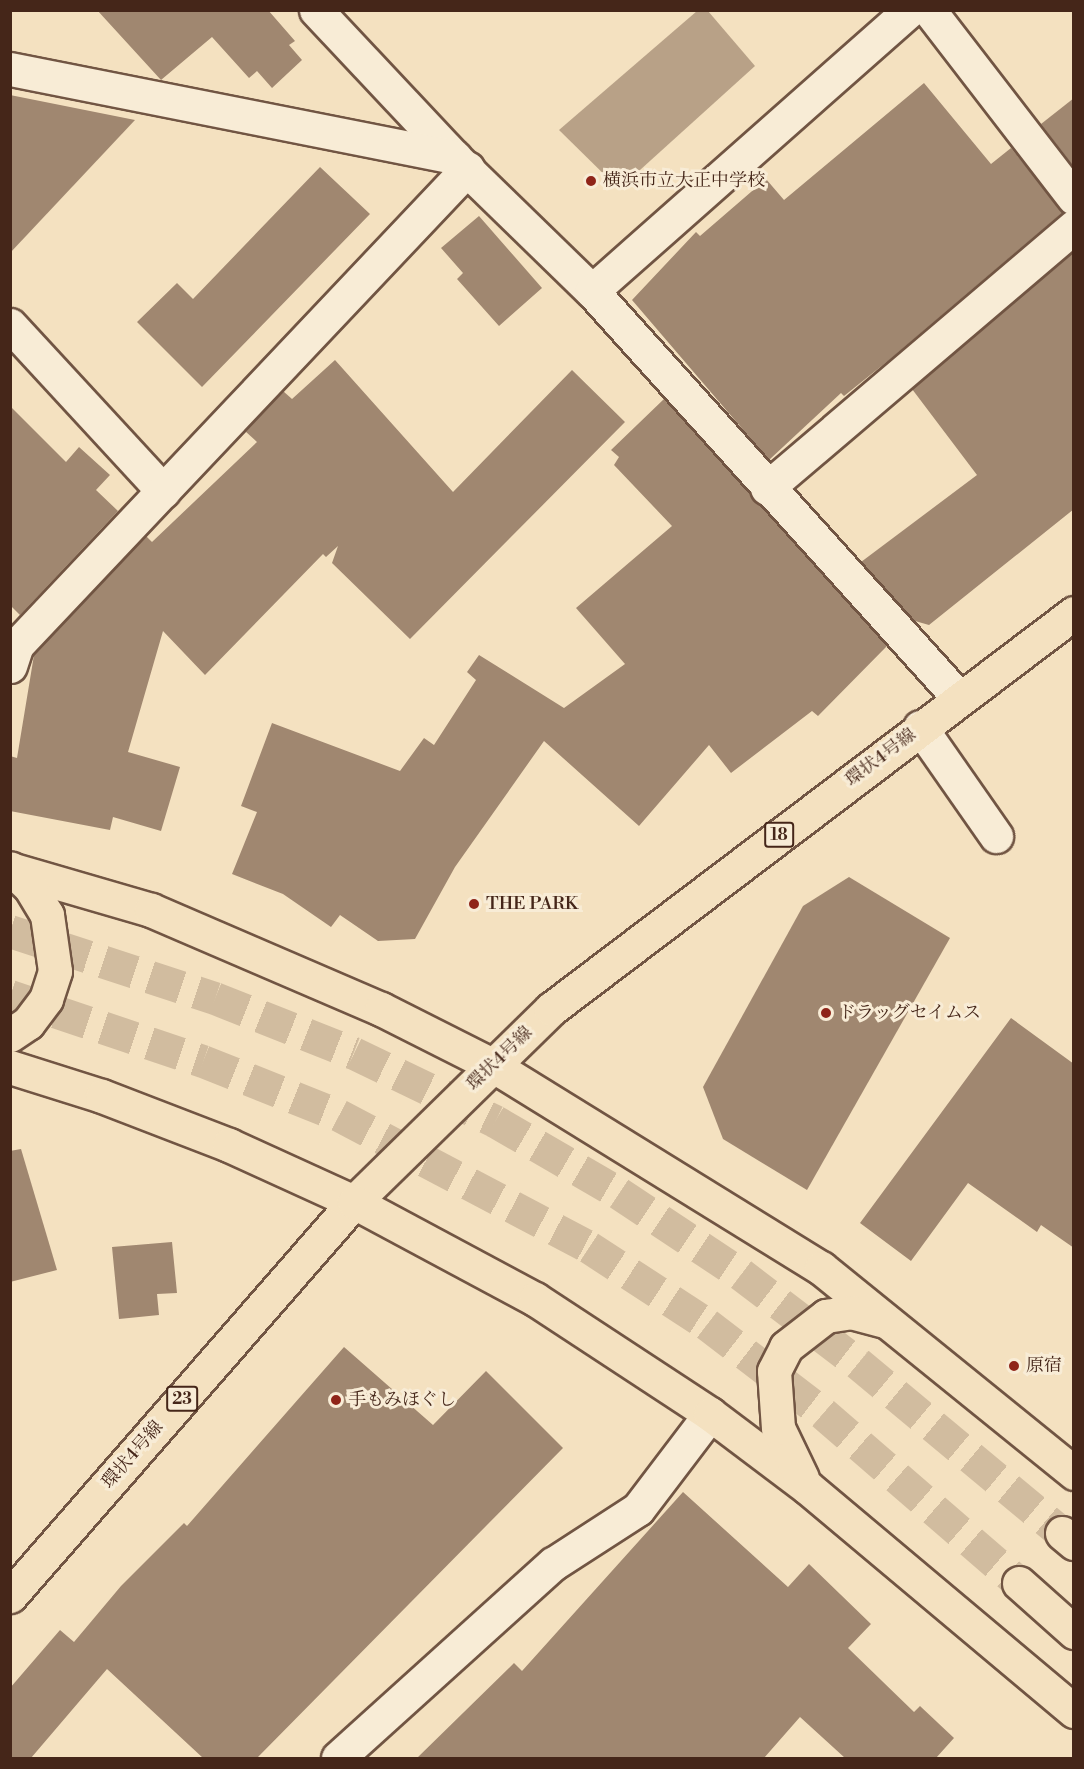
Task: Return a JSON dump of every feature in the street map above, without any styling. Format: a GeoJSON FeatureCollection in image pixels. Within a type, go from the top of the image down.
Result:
{"type":"FeatureCollection","features":[{"type":"Feature","properties":{"kind":"main road","name":"環状4号線"},"geometry":{"type":"LineString","coordinates":[[10,1596],[354,1202],[551,1009],[920,727],[1074,613]]}},
{"type":"Feature","properties":{"kind":"main road"},"geometry":{"type":"LineString","coordinates":[[11,869],[151,910],[381,1009],[492,1065],[820,1268],[903,1330],[1074,1473]]}},
{"type":"Feature","properties":{"kind":"main road"},"geometry":{"type":"LineString","coordinates":[[10,1035],[28,1023],[46,999],[55,971],[47,915],[31,888],[11,869]]}},
{"type":"Feature","properties":{"kind":"main road"},"geometry":{"type":"LineString","coordinates":[[10,1067],[102,1095],[354,1202],[535,1299],[710,1414],[807,1487],[1074,1711]]}},
{"type":"Feature","properties":{"kind":"main road"},"geometry":{"type":"LineString","coordinates":[[807,1487],[789,1458],[773,1399],[774,1371],[786,1347],[826,1316],[851,1312],[903,1330]]}},
{"type":"Feature","properties":{"kind":"main road"},"geometry":{"type":"LineString","coordinates":[[1019,1583],[1074,1632]]}},
{"type":"Feature","properties":{"kind":"street"},"geometry":{"type":"LineString","coordinates":[[316,10],[461,163],[592,291],[767,488],[959,698]]}},
{"type":"Feature","properties":{"kind":"street"},"geometry":{"type":"LineString","coordinates":[[592,291],[910,10]]}},
{"type":"Feature","properties":{"kind":"street"},"geometry":{"type":"LineString","coordinates":[[929,10],[1074,198]]}},
{"type":"Feature","properties":{"kind":"street"},"geometry":{"type":"LineString","coordinates":[[10,69],[461,163]]}},
{"type":"Feature","properties":{"kind":"street"},"geometry":{"type":"LineString","coordinates":[[10,666],[17,645],[163,491],[461,163]]}},
{"type":"Feature","properties":{"kind":"street"},"geometry":{"type":"LineString","coordinates":[[767,488],[1074,227]]}},
{"type":"Feature","properties":{"kind":"street"},"geometry":{"type":"LineString","coordinates":[[10,325],[163,491]]}},
{"type":"Feature","properties":{"kind":"street"},"geometry":{"type":"LineString","coordinates":[[920,727],[996,836]]}},
{"type":"Feature","properties":{"kind":"street"},"geometry":{"type":"LineString","coordinates":[[338,1758],[553,1564],[638,1509],[710,1414]]}},
{"type":"Feature","properties":{"kind":"shaded area"},"geometry":{"type":"Polygon","coordinates":[[[697,11],[708,11],[755,66],[619,189],[559,130],[697,11]]]}},
{"type":"Feature","properties":{"kind":"building"},"geometry":{"type":"Polygon","coordinates":[[[97,10],[268,10],[295,41],[289,45],[302,60],[272,88],[257,71],[249,78],[212,37],[161,80],[97,10]]]}},
{"type":"Feature","properties":{"kind":"building"},"geometry":{"type":"Polygon","coordinates":[[[924,83],[991,164],[1011,148],[1063,212],[889,360],[844,396],[841,393],[769,460],[632,300],[696,232],[700,236],[766,179],[784,200],[924,83]]]}},
{"type":"Feature","properties":{"kind":"building"},"geometry":{"type":"Polygon","coordinates":[[[10,95],[135,120],[10,253],[10,95]]]}},
{"type":"Feature","properties":{"kind":"building"},"geometry":{"type":"Polygon","coordinates":[[[1074,98],[1074,167],[1041,124],[1074,98]]]}},
{"type":"Feature","properties":{"kind":"building"},"geometry":{"type":"Polygon","coordinates":[[[320,167],[370,214],[202,387],[137,322],[177,283],[193,299],[320,167]]]}},
{"type":"Feature","properties":{"kind":"building"},"geometry":{"type":"Polygon","coordinates":[[[479,216],[542,288],[499,326],[457,279],[463,273],[441,248],[479,216]]]}},
{"type":"Feature","properties":{"kind":"building"},"geometry":{"type":"Polygon","coordinates":[[[1074,252],[1074,509],[929,625],[915,621],[861,562],[977,475],[912,389],[1074,252]]]}},
{"type":"Feature","properties":{"kind":"building"},"geometry":{"type":"Polygon","coordinates":[[[335,360],[453,492],[572,370],[625,422],[410,639],[332,563],[338,546],[326,557],[323,554],[205,675],[163,631],[128,752],[180,767],[161,831],[113,817],[110,830],[10,811],[10,756],[17,758],[34,655],[146,536],[152,542],[257,442],[245,431],[283,391],[292,399],[335,360]]]}},
{"type":"Feature","properties":{"kind":"building"},"geometry":{"type":"Polygon","coordinates":[[[664,399],[887,646],[818,716],[812,711],[731,773],[709,745],[639,826],[544,741],[455,867],[415,939],[378,941],[340,915],[331,927],[283,894],[232,874],[257,812],[241,806],[272,723],[400,771],[424,738],[434,745],[476,680],[467,672],[479,655],[564,708],[625,664],[576,608],[672,526],[614,465],[619,457],[611,450],[664,399]]]}},
{"type":"Feature","properties":{"kind":"building"},"geometry":{"type":"Polygon","coordinates":[[[10,406],[66,462],[79,447],[110,475],[96,490],[118,511],[20,615],[10,605],[10,406]]]}},
{"type":"Feature","properties":{"kind":"building","name":"ドラッグセイムス"},"geometry":{"type":"Polygon","coordinates":[[[849,877],[950,938],[807,1190],[723,1139],[703,1087],[803,906],[849,877]]]}},
{"type":"Feature","properties":{"kind":"building"},"geometry":{"type":"Polygon","coordinates":[[[1011,1018],[1074,1064],[1074,1248],[1041,1225],[1037,1232],[968,1183],[911,1261],[860,1223],[1011,1018]]]}},
{"type":"Feature","properties":{"kind":"building"},"geometry":{"type":"Polygon","coordinates":[[[21,1149],[57,1270],[10,1282],[10,1151],[21,1149]]]}},
{"type":"Feature","properties":{"kind":"building"},"geometry":{"type":"Polygon","coordinates":[[[172,1242],[177,1293],[157,1294],[159,1315],[119,1319],[112,1247],[172,1242]]]}},
{"type":"Feature","properties":{"kind":"building"},"geometry":{"type":"Polygon","coordinates":[[[344,1347],[433,1425],[486,1371],[563,1448],[257,1758],[203,1758],[107,1669],[31,1758],[10,1758],[10,1688],[60,1630],[74,1642],[121,1586],[184,1523],[187,1526],[344,1347]]]}},
{"type":"Feature","properties":{"kind":"building"},"geometry":{"type":"Polygon","coordinates":[[[683,1492],[788,1587],[809,1564],[871,1624],[848,1648],[914,1712],[920,1706],[954,1738],[936,1758],[845,1758],[800,1717],[764,1758],[417,1758],[514,1663],[522,1671],[683,1492]]]}},
{"type":"Feature","properties":{"kind":"tunnel"},"geometry":{"type":"LineString","coordinates":[[10,931],[215,998],[354,1053],[495,1121],[619,1193],[741,1274],[858,1363],[1062,1533]]}},
{"type":"Feature","properties":{"kind":"tunnel"},"geometry":{"type":"LineString","coordinates":[[10,996],[203,1061],[339,1115],[589,1247],[707,1324],[823,1413],[1019,1583]]}},
{"type":"Feature","properties":{"kind":"place","name":"横浜市立大正中学校"},"geometry":{"type":"Point","coordinates":[591,181]}},
{"type":"Feature","properties":{"kind":"place","name":"THE PARK"},"geometry":{"type":"Point","coordinates":[474,904]}},
{"type":"Feature","properties":{"kind":"place","name":"ドラッグセイムス"},"geometry":{"type":"Point","coordinates":[826,1013]}},
{"type":"Feature","properties":{"kind":"place","name":"原宿"},"geometry":{"type":"Point","coordinates":[1014,1366]}},
{"type":"Feature","properties":{"kind":"place","name":"手もみほぐし"},"geometry":{"type":"Point","coordinates":[336,1400]}}]}
